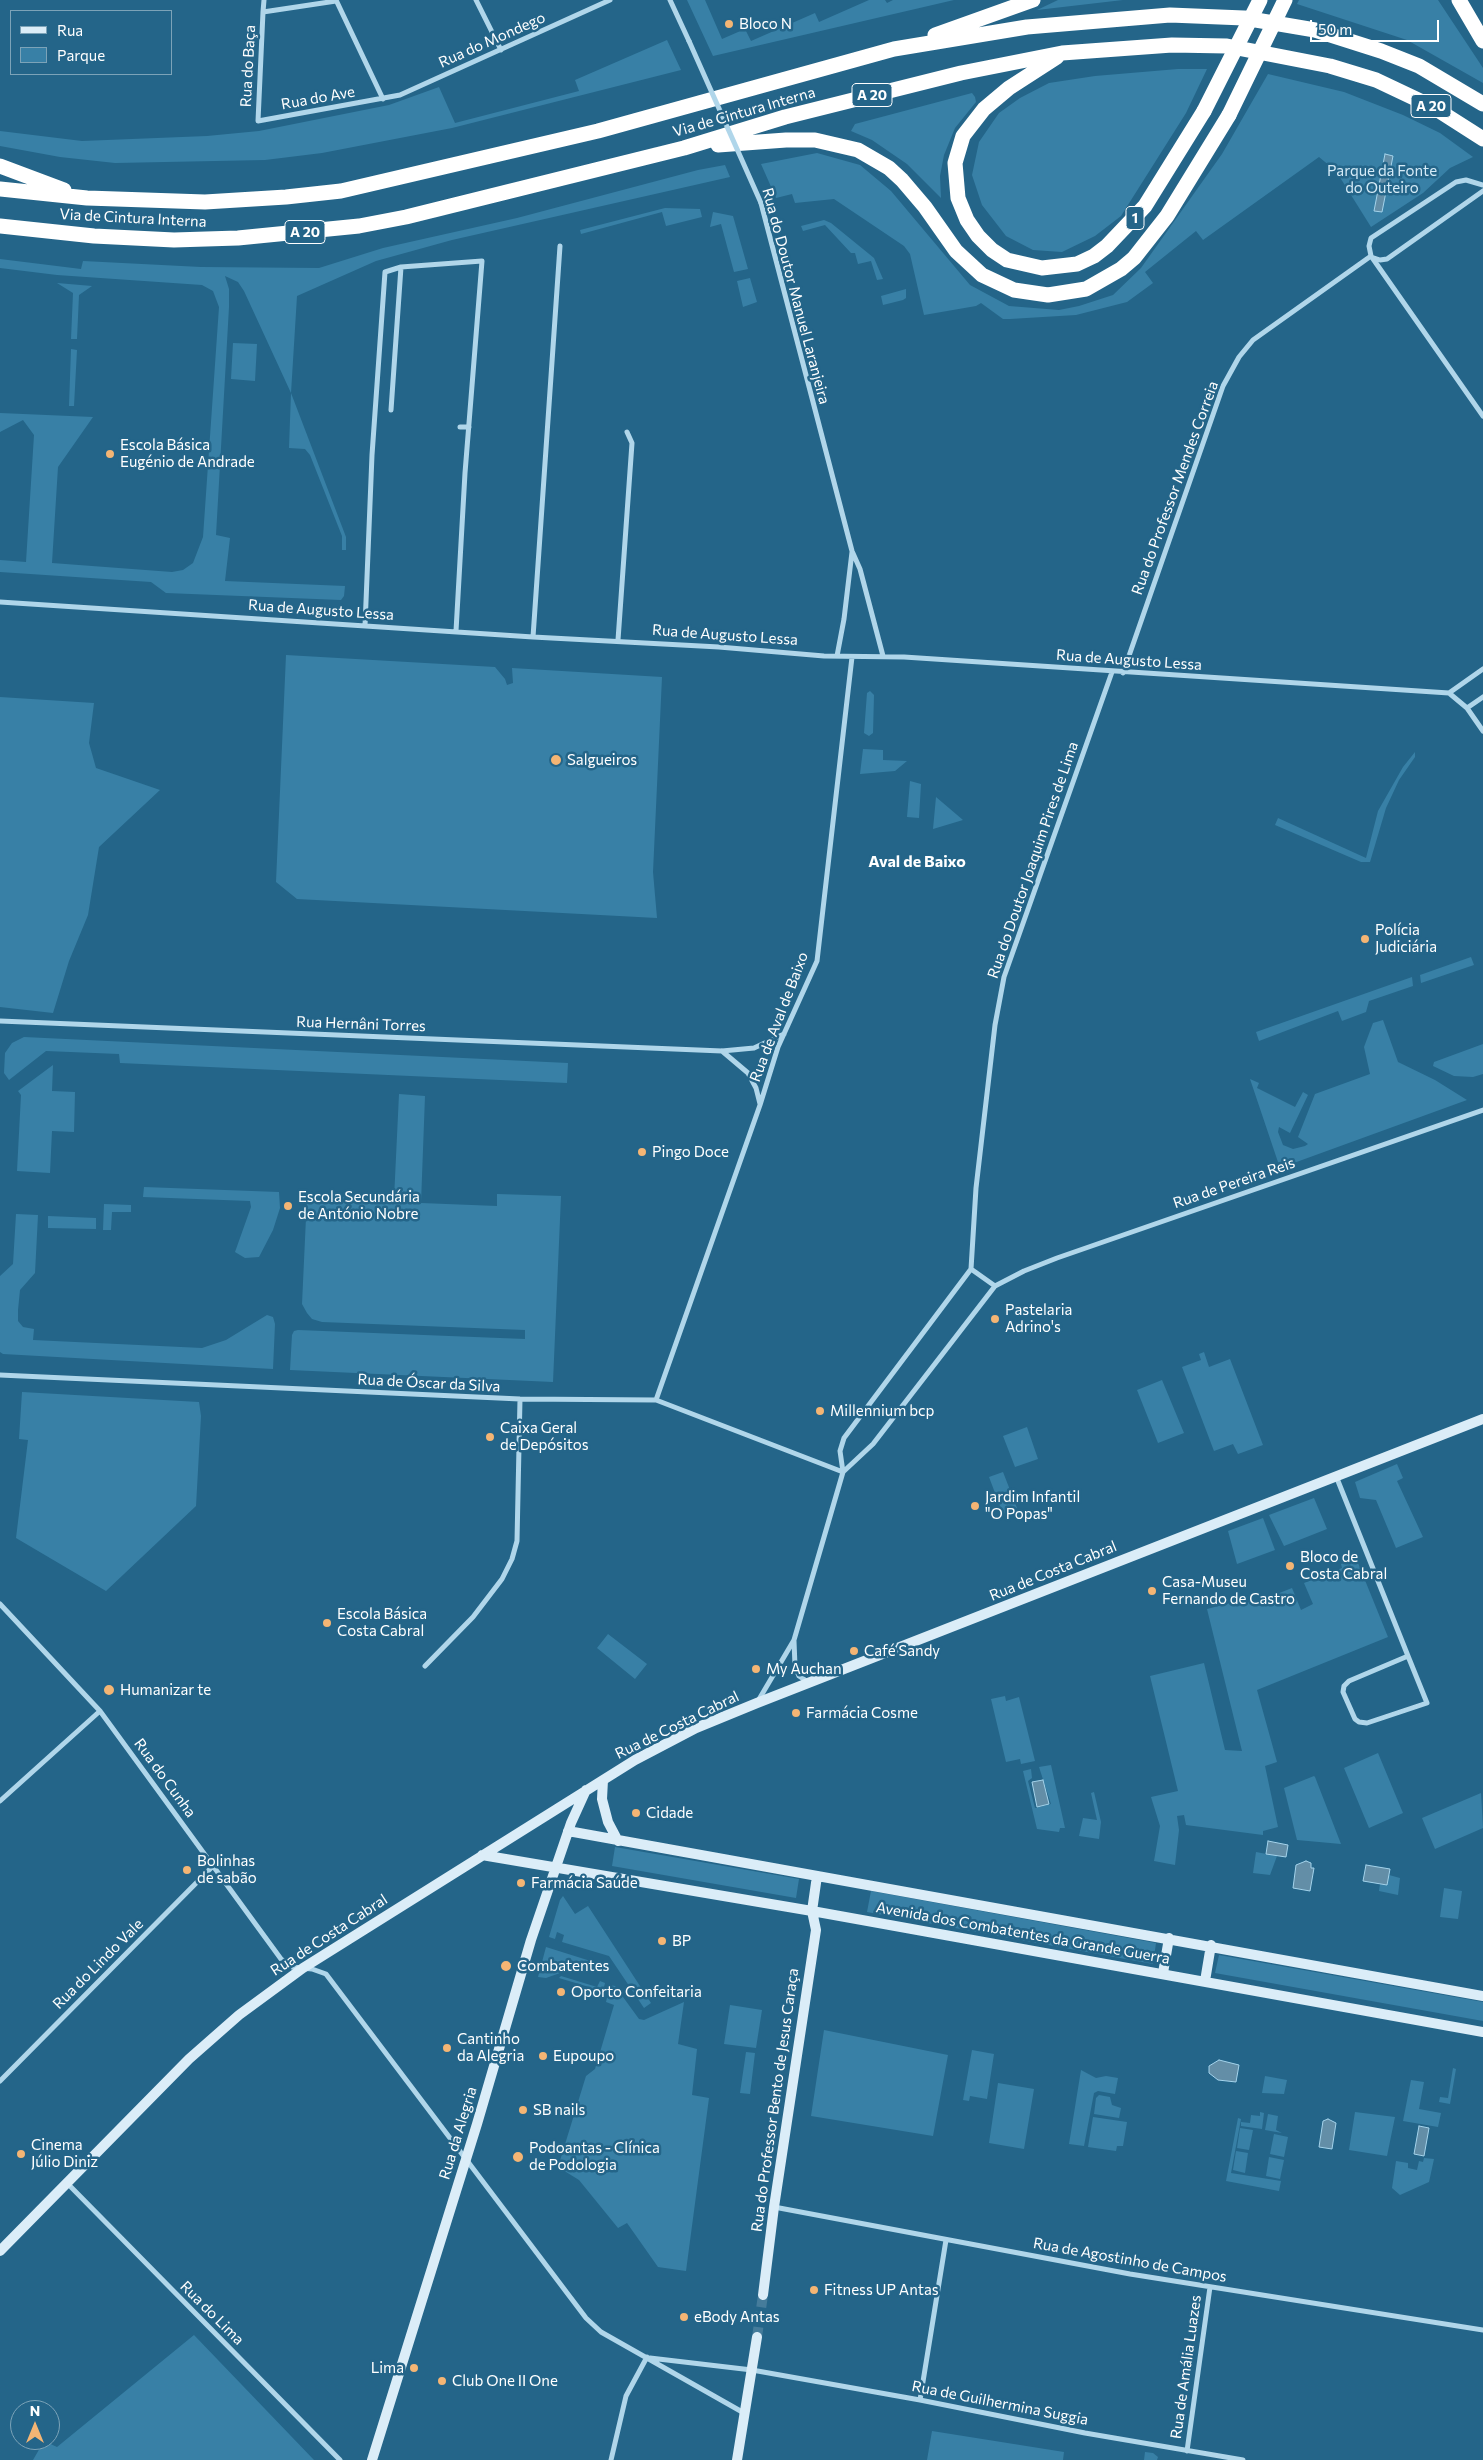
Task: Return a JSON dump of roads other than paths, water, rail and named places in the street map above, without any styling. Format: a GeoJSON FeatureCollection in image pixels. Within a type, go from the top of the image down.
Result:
{"type":"FeatureCollection","features":[{"type":"Feature","properties":{"kind":"highway"},"geometry":{"type":"LineString","coordinates":[[894,49],[1033,0]]}},
{"type":"Feature","properties":{"kind":"highway","name":"1"},"geometry":{"type":"LineString","coordinates":[[1062,53],[1010,88],[984,109],[973,122],[959,145],[955,163],[955,181],[958,198],[967,220],[978,236],[992,250],[1007,260],[1025,266],[1042,268],[1077,264],[1094,256],[1107,246],[1145,206],[1204,112],[1260,0]]}},
{"type":"Feature","properties":{"kind":"highway"},"geometry":{"type":"LineString","coordinates":[[684,148],[786,140],[815,140],[858,150],[889,168],[902,180],[925,207],[956,251],[982,275],[1014,290],[1048,295],[1086,289],[1121,269],[1134,258],[1167,216],[1230,115],[1285,0]]}},
{"type":"Feature","properties":{"kind":"highway"},"geometry":{"type":"LineString","coordinates":[[1459,0],[1483,41]]}},
{"type":"Feature","properties":{"kind":"highway","name":"Via de Cintura Interna"},"geometry":{"type":"LineString","coordinates":[[0,189],[87,198],[205,202],[286,197],[341,191],[598,132],[894,49],[1027,27],[1170,15],[1244,18],[1315,30],[1381,50],[1434,73],[1483,104]]}},
{"type":"Feature","properties":{"kind":"highway","name":"Via de Cintura Interna"},"geometry":{"type":"LineString","coordinates":[[0,226],[94,236],[174,240],[238,238],[320,231],[406,217],[684,148],[785,117],[961,72],[1062,53],[1172,44],[1227,46],[1283,55],[1330,66],[1376,80],[1433,108],[1483,139]]}},
{"type":"Feature","properties":{"kind":"highway"},"geometry":{"type":"LineString","coordinates":[[0,166],[87,198]]}},
{"type":"Feature","properties":{"kind":"main road","name":"Rua de Costa Cabral"},"geometry":{"type":"LineString","coordinates":[[0,2251],[189,2059],[239,2015],[303,1968],[635,1760],[696,1728],[757,1703],[810,1684],[1483,1419]]}},
{"type":"Feature","properties":{"kind":"main road"},"geometry":{"type":"LineString","coordinates":[[602,1780],[602,1799],[608,1822],[618,1841]]}},
{"type":"Feature","properties":{"kind":"main road","name":"Rua da Alegria"},"geometry":{"type":"LineString","coordinates":[[372,2460],[466,2162],[531,1940],[568,1831],[586,1789]]}},
{"type":"Feature","properties":{"kind":"main road","name":"Avenida dos Combatentes da Grande Guerra"},"geometry":{"type":"LineString","coordinates":[[568,1831],[1483,1996]]}},
{"type":"Feature","properties":{"kind":"main road","name":"Avenida dos Combatentes da Grande Guerra"},"geometry":{"type":"LineString","coordinates":[[482,1855],[556,1866],[812,1911],[1483,2032]]}},
{"type":"Feature","properties":{"kind":"main road","name":"Rua do Professor Bento de Jesus Caraça"},"geometry":{"type":"LineString","coordinates":[[763,2295],[774,2207],[816,1930],[812,1911],[817,1876]]}},
{"type":"Feature","properties":{"kind":"main road"},"geometry":{"type":"LineString","coordinates":[[1163,1974],[1169,1938]]}},
{"type":"Feature","properties":{"kind":"main road"},"geometry":{"type":"LineString","coordinates":[[1205,1981],[1211,1946]]}},
{"type":"Feature","properties":{"kind":"main road"},"geometry":{"type":"LineString","coordinates":[[737,2460],[757,2337]]}},
{"type":"Feature","properties":{"kind":"street","name":"Rua do Baça"},"geometry":{"type":"LineString","coordinates":[[258,122],[264,0]]}},
{"type":"Feature","properties":{"kind":"street"},"geometry":{"type":"LineString","coordinates":[[264,12],[336,0],[383,99]]}},
{"type":"Feature","properties":{"kind":"street"},"geometry":{"type":"LineString","coordinates":[[476,0],[500,50]]}},
{"type":"Feature","properties":{"kind":"street","name":"Rua do Mondego"},"geometry":{"type":"LineString","coordinates":[[383,99],[400,95],[610,0]]}},
{"type":"Feature","properties":{"kind":"street","name":"Rua do Doutor Manuel Laranjeira"},"geometry":{"type":"LineString","coordinates":[[670,0],[761,203],[852,551],[860,569],[883,656]]}},
{"type":"Feature","properties":{"kind":"street","name":"Rua do Ave"},"geometry":{"type":"LineString","coordinates":[[258,122],[383,99]]}},
{"type":"Feature","properties":{"kind":"street"},"geometry":{"type":"LineString","coordinates":[[1483,185],[1471,181],[1456,182],[1372,238],[1369,246],[1371,256],[1483,416]]}},
{"type":"Feature","properties":{"kind":"street"},"geometry":{"type":"LineString","coordinates":[[1371,256],[1380,260],[1387,259],[1483,191]]}},
{"type":"Feature","properties":{"kind":"street"},"geometry":{"type":"LineString","coordinates":[[533,637],[560,246]]}},
{"type":"Feature","properties":{"kind":"street","name":"Rua do Professor Mendes Correia"},"geometry":{"type":"LineString","coordinates":[[1122,672],[1223,386],[1239,357],[1253,340],[1371,256]]}},
{"type":"Feature","properties":{"kind":"street"},"geometry":{"type":"LineString","coordinates":[[365,626],[372,456],[385,272],[401,267],[482,261],[456,631]]}},
{"type":"Feature","properties":{"kind":"street"},"geometry":{"type":"LineString","coordinates":[[391,410],[401,267]]}},
{"type":"Feature","properties":{"kind":"street"},"geometry":{"type":"LineString","coordinates":[[460,427],[469,428]]}},
{"type":"Feature","properties":{"kind":"street"},"geometry":{"type":"LineString","coordinates":[[618,640],[632,444],[627,432]]}},
{"type":"Feature","properties":{"kind":"street","name":"Rua do Doutor Manuel Laranjeira"},"geometry":{"type":"LineString","coordinates":[[837,656],[844,619],[852,551]]}},
{"type":"Feature","properties":{"kind":"street","name":"Rua de Augusto Lessa"},"geometry":{"type":"LineString","coordinates":[[0,602],[533,637],[618,640],[852,657],[883,656],[1449,693]]}},
{"type":"Feature","properties":{"kind":"street","name":"Rua de Aval de Baixo"},"geometry":{"type":"LineString","coordinates":[[656,1400],[784,1034],[817,960],[852,657]]}},
{"type":"Feature","properties":{"kind":"street"},"geometry":{"type":"LineString","coordinates":[[1483,669],[1449,693],[1467,708],[1483,731]]}},
{"type":"Feature","properties":{"kind":"street","name":"Rua do Doutor Joaquim Pires de Lima"},"geometry":{"type":"LineString","coordinates":[[971,1269],[976,1188],[995,1025],[1004,977],[1112,672]]}},
{"type":"Feature","properties":{"kind":"street"},"geometry":{"type":"LineString","coordinates":[[1467,708],[1483,697]]}},
{"type":"Feature","properties":{"kind":"street","name":"Rua Hernâni Torres"},"geometry":{"type":"LineString","coordinates":[[0,1021],[722,1052],[754,1048],[784,1034]]}},
{"type":"Feature","properties":{"kind":"street"},"geometry":{"type":"LineString","coordinates":[[722,1052],[748,1074],[756,1088],[760,1105]]}},
{"type":"Feature","properties":{"kind":"street","name":"Rua de Pereira Reis"},"geometry":{"type":"LineString","coordinates":[[995,1286],[1024,1270],[1483,1110]]}},
{"type":"Feature","properties":{"kind":"street"},"geometry":{"type":"LineString","coordinates":[[757,1703],[794,1640],[843,1472],[840,1451],[852,1426],[971,1269],[995,1286],[873,1444],[843,1472]]}},
{"type":"Feature","properties":{"kind":"street","name":"Rua de Óscar da Silva"},"geometry":{"type":"LineString","coordinates":[[0,1375],[520,1399],[656,1400],[843,1472]]}},
{"type":"Feature","properties":{"kind":"street"},"geometry":{"type":"LineString","coordinates":[[425,1666],[473,1617],[502,1579],[512,1559],[517,1540],[520,1399]]}},
{"type":"Feature","properties":{"kind":"street"},"geometry":{"type":"LineString","coordinates":[[1336,1476],[1427,1703],[1367,1723],[1359,1722],[1355,1719],[1343,1692],[1344,1686],[1349,1681],[1408,1656]]}},
{"type":"Feature","properties":{"kind":"street","name":"Rua do Cunha"},"geometry":{"type":"LineString","coordinates":[[0,1604],[100,1711],[214,1865],[280,1959],[292,1967],[326,1974],[466,2162],[586,2318],[601,2332],[745,2414]]}},
{"type":"Feature","properties":{"kind":"street"},"geometry":{"type":"LineString","coordinates":[[794,1640],[795,1666],[799,1676],[810,1684]]}},
{"type":"Feature","properties":{"kind":"street"},"geometry":{"type":"LineString","coordinates":[[0,1801],[100,1711]]}},
{"type":"Feature","properties":{"kind":"street","name":"Rua do Lindo Vale"},"geometry":{"type":"LineString","coordinates":[[0,2081],[214,1865]]}},
{"type":"Feature","properties":{"kind":"street","name":"Rua do Lima"},"geometry":{"type":"LineString","coordinates":[[67,2183],[340,2460]]}},
{"type":"Feature","properties":{"kind":"street","name":"Rua de Agostinho de Campos"},"geometry":{"type":"LineString","coordinates":[[774,2207],[1210,2287],[1483,2330]]}},
{"type":"Feature","properties":{"kind":"street"},"geometry":{"type":"LineString","coordinates":[[920,2400],[946,2240]]}},
{"type":"Feature","properties":{"kind":"street","name":"Rua de Amália Luazes"},"geometry":{"type":"LineString","coordinates":[[1187,2450],[1210,2287]]}},
{"type":"Feature","properties":{"kind":"street"},"geometry":{"type":"LineString","coordinates":[[611,2460],[626,2396],[647,2357]]}},
{"type":"Feature","properties":{"kind":"street","name":"Rua de Guilhermina Suggia"},"geometry":{"type":"LineString","coordinates":[[647,2357],[752,2370],[920,2400],[1085,2433],[1243,2460]]}},
{"type":"Feature","properties":{"kind":"tunnel"},"geometry":{"type":"LineString","coordinates":[[757,2337],[763,2295]]}},
{"type":"Feature","properties":{"kind":"place","name":"Bloco N"},"geometry":{"type":"Point","coordinates":[729,24]}},
{"type":"Feature","properties":{"kind":"place","name":"Escola Básica Eugénio de Andrade"},"geometry":{"type":"Point","coordinates":[110,454]}},
{"type":"Feature","properties":{"kind":"place","name":"Salgueiros"},"geometry":{"type":"Point","coordinates":[556,760]}},
{"type":"Feature","properties":{"kind":"place","name":"Polícia Judiciária"},"geometry":{"type":"Point","coordinates":[1365,939]}},
{"type":"Feature","properties":{"kind":"place","name":"Pingo Doce"},"geometry":{"type":"Point","coordinates":[642,1152]}},
{"type":"Feature","properties":{"kind":"place","name":"Escola Secundária de António Nobre"},"geometry":{"type":"Point","coordinates":[288,1206]}},
{"type":"Feature","properties":{"kind":"place","name":"Pastelaria Adrino's"},"geometry":{"type":"Point","coordinates":[995,1319]}},
{"type":"Feature","properties":{"kind":"place","name":"Millennium bcp"},"geometry":{"type":"Point","coordinates":[820,1411]}},
{"type":"Feature","properties":{"kind":"place","name":"Caixa Geral de Depósitos"},"geometry":{"type":"Point","coordinates":[490,1437]}},
{"type":"Feature","properties":{"kind":"place","name":"Jardim Infantil \"O Popas\""},"geometry":{"type":"Point","coordinates":[975,1506]}},
{"type":"Feature","properties":{"kind":"place","name":"Bloco de Costa Cabral"},"geometry":{"type":"Point","coordinates":[1290,1566]}},
{"type":"Feature","properties":{"kind":"place","name":"Casa-Museu Fernando de Castro"},"geometry":{"type":"Point","coordinates":[1152,1591]}},
{"type":"Feature","properties":{"kind":"place","name":"Escola Básica Costa Cabral"},"geometry":{"type":"Point","coordinates":[327,1623]}},
{"type":"Feature","properties":{"kind":"place","name":"Café Sandy"},"geometry":{"type":"Point","coordinates":[854,1651]}},
{"type":"Feature","properties":{"kind":"place","name":"My Auchan"},"geometry":{"type":"Point","coordinates":[756,1669]}},
{"type":"Feature","properties":{"kind":"place","name":"Humanizar te"},"geometry":{"type":"Point","coordinates":[109,1690]}},
{"type":"Feature","properties":{"kind":"place","name":"Farmácia Cosme"},"geometry":{"type":"Point","coordinates":[796,1713]}},
{"type":"Feature","properties":{"kind":"place","name":"Cidade"},"geometry":{"type":"Point","coordinates":[636,1813]}},
{"type":"Feature","properties":{"kind":"place","name":"Bolinhas de sabão"},"geometry":{"type":"Point","coordinates":[187,1870]}},
{"type":"Feature","properties":{"kind":"place","name":"Farmácia Saúde"},"geometry":{"type":"Point","coordinates":[521,1883]}},
{"type":"Feature","properties":{"kind":"place","name":"BP"},"geometry":{"type":"Point","coordinates":[662,1941]}},
{"type":"Feature","properties":{"kind":"place","name":"Combatentes"},"geometry":{"type":"Point","coordinates":[506,1966]}},
{"type":"Feature","properties":{"kind":"place","name":"Oporto Confeitaria"},"geometry":{"type":"Point","coordinates":[561,1992]}},
{"type":"Feature","properties":{"kind":"place","name":"Cantinho da Alegria"},"geometry":{"type":"Point","coordinates":[447,2048]}},
{"type":"Feature","properties":{"kind":"place","name":"Eupoupo"},"geometry":{"type":"Point","coordinates":[543,2056]}},
{"type":"Feature","properties":{"kind":"place","name":"SB nails"},"geometry":{"type":"Point","coordinates":[523,2110]}},
{"type":"Feature","properties":{"kind":"place","name":"Cinema Júlio Diniz"},"geometry":{"type":"Point","coordinates":[21,2154]}},
{"type":"Feature","properties":{"kind":"place","name":"Podoantas - Clínica de Podologia"},"geometry":{"type":"Point","coordinates":[518,2157]}},
{"type":"Feature","properties":{"kind":"place","name":"Fitness UP Antas"},"geometry":{"type":"Point","coordinates":[814,2290]}},
{"type":"Feature","properties":{"kind":"place","name":"eBody Antas"},"geometry":{"type":"Point","coordinates":[684,2317]}},
{"type":"Feature","properties":{"kind":"place","name":"Lima"},"geometry":{"type":"Point","coordinates":[414,2368]}},
{"type":"Feature","properties":{"kind":"place","name":"Club One II One"},"geometry":{"type":"Point","coordinates":[442,2381]}},
{"type":"Feature","properties":{"kind":"district","name":"Aval de Baixo"},"geometry":{"type":"Point","coordinates":[917,862]}},
{"type":"Feature","properties":{"kind":"park label","name":"Parque da Fonte do Outeiro"},"geometry":{"type":"Point","coordinates":[1382,180]}}]}
